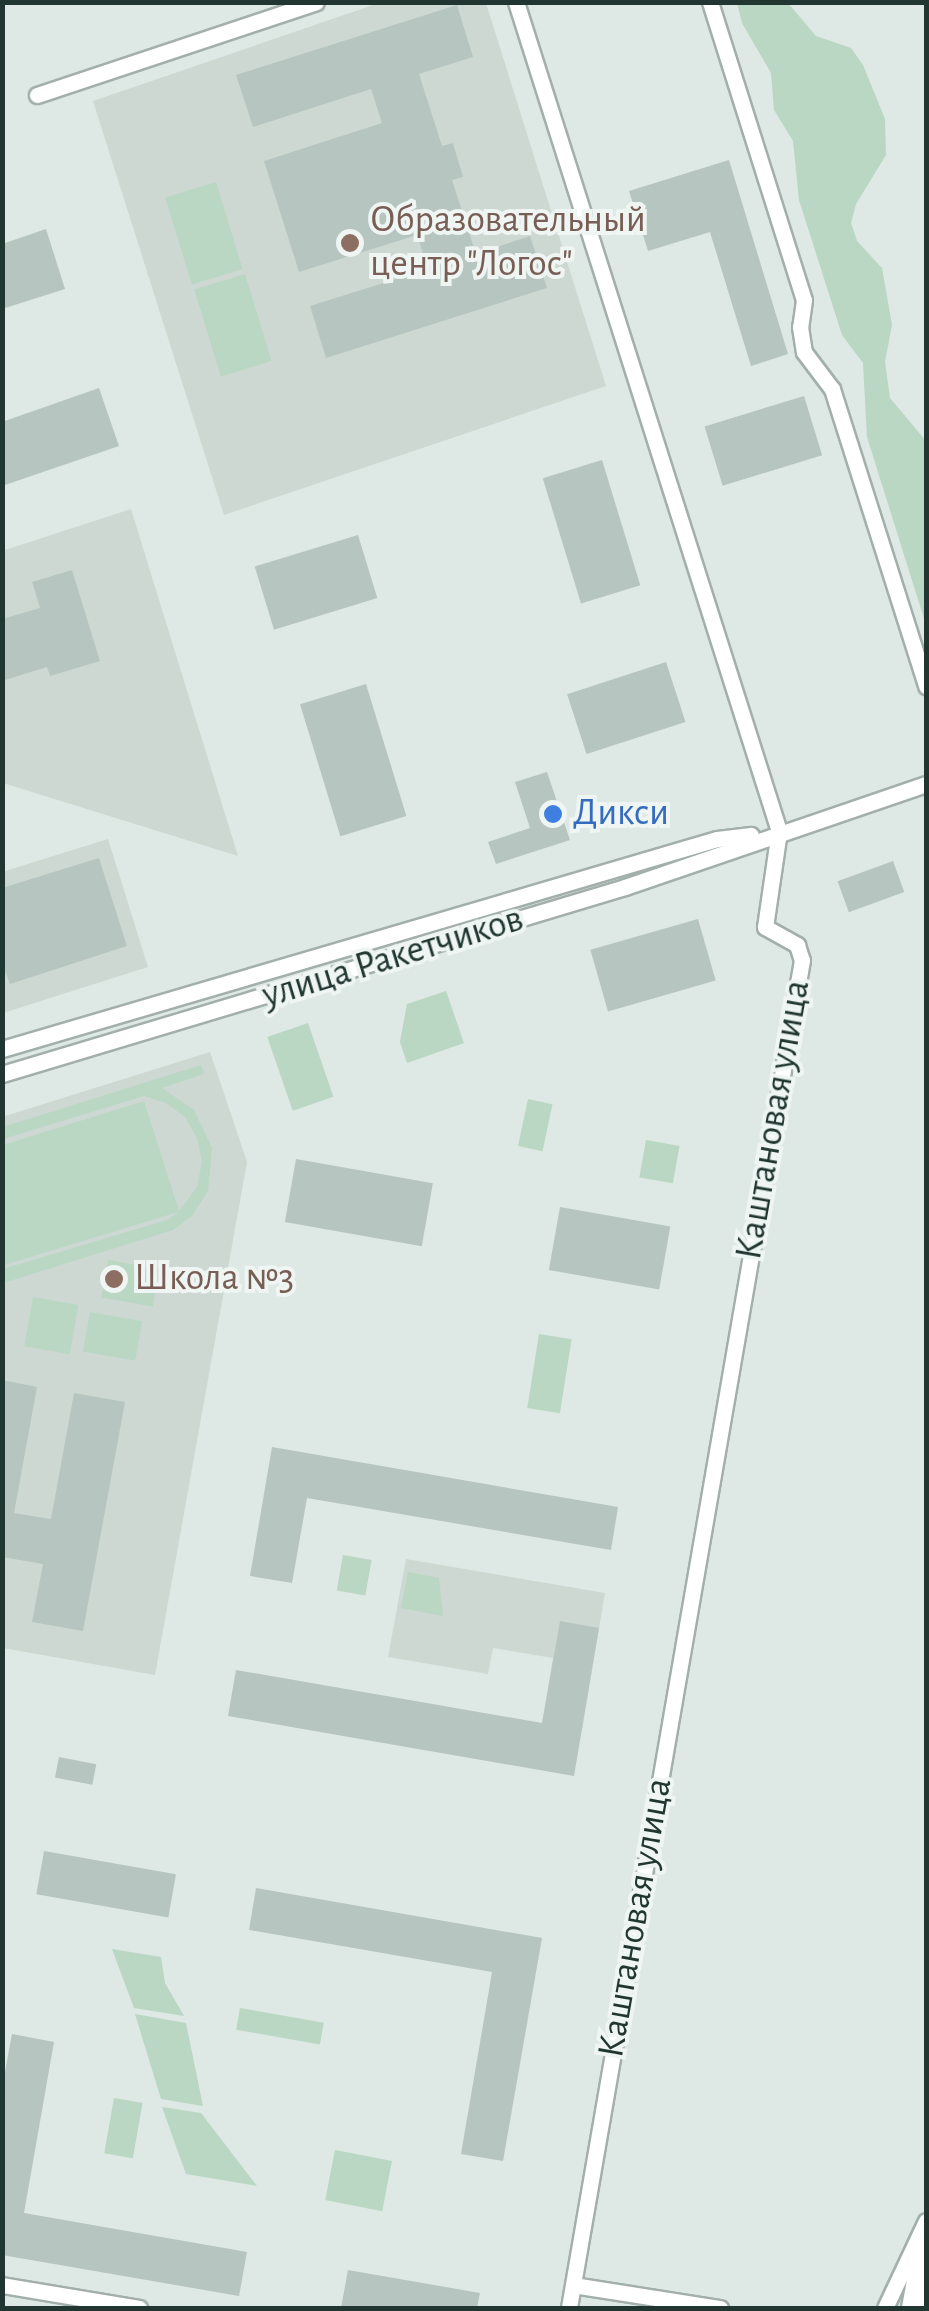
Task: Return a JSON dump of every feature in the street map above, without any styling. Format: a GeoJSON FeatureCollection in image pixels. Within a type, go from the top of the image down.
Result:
{"type":"FeatureCollection","features":[{"type":"Feature","properties":{"kind":"street"},"geometry":{"type":"LineString","coordinates":[[38,95],[316,2]]}},
{"type":"Feature","properties":{"kind":"street","name":"Каштановая улица"},"geometry":{"type":"LineString","coordinates":[[516,2],[780,831],[765,927],[797,945],[802,960],[569,2308]]}},
{"type":"Feature","properties":{"kind":"street"},"geometry":{"type":"LineString","coordinates":[[710,2],[804,300],[804,352],[832,388],[926,686]]}},
{"type":"Feature","properties":{"kind":"street","name":"улица Ракетчиков"},"geometry":{"type":"LineString","coordinates":[[2,1074],[625,887],[926,784]]}},
{"type":"Feature","properties":{"kind":"street","name":"улица Ракетчиков"},"geometry":{"type":"LineString","coordinates":[[2,1049],[717,839],[780,831]]}},
{"type":"Feature","properties":{"kind":"street"},"geometry":{"type":"LineString","coordinates":[[885,2308],[926,2221]]}},
{"type":"Feature","properties":{"kind":"street"},"geometry":{"type":"LineString","coordinates":[[913,2308],[926,2236]]}},
{"type":"Feature","properties":{"kind":"street"},"geometry":{"type":"LineString","coordinates":[[922,2308],[926,2263]]}},
{"type":"Feature","properties":{"kind":"street"},"geometry":{"type":"LineString","coordinates":[[2,2285],[139,2308]]}},
{"type":"Feature","properties":{"kind":"street"},"geometry":{"type":"LineString","coordinates":[[573,2285],[720,2308]]}},
{"type":"Feature","properties":{"kind":"shaded area","name":"Образовательный центр \"Логос\""},"geometry":{"type":"Polygon","coordinates":[[[379,3],[486,3],[606,386],[224,515],[93,101],[379,3]]]}},
{"type":"Feature","properties":{"kind":"shaded area"},"geometry":{"type":"Polygon","coordinates":[[[131,509],[238,856],[3,783],[2,551],[131,509]]]}},
{"type":"Feature","properties":{"kind":"shaded area"},"geometry":{"type":"Polygon","coordinates":[[[108,839],[148,967],[3,1013],[2,872],[108,839]]]}},
{"type":"Feature","properties":{"kind":"shaded area","name":"Школа №3"},"geometry":{"type":"Polygon","coordinates":[[[210,1052],[247,1162],[155,1675],[3,1648],[2,1117],[210,1052]]]}},
{"type":"Feature","properties":{"kind":"shaded area"},"geometry":{"type":"Polygon","coordinates":[[[406,1559],[605,1593],[582,1730],[542,1723],[553,1658],[493,1648],[488,1674],[388,1657],[406,1559]]]}},
{"type":"Feature","properties":{"kind":"green space"},"geometry":{"type":"Polygon","coordinates":[[[737,3],[788,3],[816,36],[851,48],[863,65],[885,119],[886,155],[856,204],[851,223],[857,241],[882,268],[892,325],[885,362],[890,398],[926,441],[926,625],[867,437],[863,363],[842,335],[799,200],[793,141],[774,110],[771,73],[742,23],[737,3]]]}},
{"type":"Feature","properties":{"kind":"green space"},"geometry":{"type":"Polygon","coordinates":[[[216,182],[243,269],[192,285],[165,197],[216,182]]]}},
{"type":"Feature","properties":{"kind":"green space"},"geometry":{"type":"Polygon","coordinates":[[[245,274],[272,361],[221,377],[194,289],[245,274]]]}},
{"type":"Feature","properties":{"kind":"green space"},"geometry":{"type":"Polygon","coordinates":[[[446,991],[464,1043],[407,1063],[400,1042],[407,1004],[446,991]]]}},
{"type":"Feature","properties":{"kind":"green space"},"geometry":{"type":"Polygon","coordinates":[[[308,1023],[333,1097],[293,1111],[267,1037],[308,1023]]]}},
{"type":"Feature","properties":{"kind":"green space"},"geometry":{"type":"Polygon","coordinates":[[[201,1065],[204,1074],[162,1088],[194,1110],[212,1148],[208,1191],[192,1216],[173,1230],[3,1283],[3,1269],[167,1220],[178,1212],[4,1265],[3,1145],[144,1101],[179,1211],[197,1187],[202,1162],[197,1138],[185,1117],[166,1103],[144,1096],[3,1139],[3,1127],[201,1065]]]}},
{"type":"Feature","properties":{"kind":"green space"},"geometry":{"type":"Polygon","coordinates":[[[528,1099],[552,1104],[542,1151],[518,1146],[528,1099]]]}},
{"type":"Feature","properties":{"kind":"green space"},"geometry":{"type":"Polygon","coordinates":[[[646,1140],[679,1146],[673,1183],[639,1177],[646,1140]]]}},
{"type":"Feature","properties":{"kind":"green space"},"geometry":{"type":"Polygon","coordinates":[[[108,1260],[159,1269],[153,1306],[101,1297],[108,1260]]]}},
{"type":"Feature","properties":{"kind":"green space"},"geometry":{"type":"Polygon","coordinates":[[[33,1297],[78,1305],[70,1354],[24,1346],[33,1297]]]}},
{"type":"Feature","properties":{"kind":"green space"},"geometry":{"type":"Polygon","coordinates":[[[90,1312],[142,1321],[135,1361],[83,1351],[90,1312]]]}},
{"type":"Feature","properties":{"kind":"green space"},"geometry":{"type":"Polygon","coordinates":[[[539,1334],[572,1339],[560,1413],[527,1408],[539,1334]]]}},
{"type":"Feature","properties":{"kind":"green space"},"geometry":{"type":"Polygon","coordinates":[[[343,1555],[372,1560],[365,1595],[337,1590],[343,1555]]]}},
{"type":"Feature","properties":{"kind":"green space"},"geometry":{"type":"Polygon","coordinates":[[[408,1572],[439,1578],[443,1616],[401,1608],[408,1572]]]}},
{"type":"Feature","properties":{"kind":"green space"},"geometry":{"type":"Polygon","coordinates":[[[112,1949],[161,1957],[165,1983],[184,2016],[134,2008],[112,1949]]]}},
{"type":"Feature","properties":{"kind":"green space"},"geometry":{"type":"Polygon","coordinates":[[[240,2008],[324,2023],[320,2044],[236,2030],[240,2008]]]}},
{"type":"Feature","properties":{"kind":"green space"},"geometry":{"type":"Polygon","coordinates":[[[135,2014],[186,2023],[203,2106],[161,2099],[135,2014]]]}},
{"type":"Feature","properties":{"kind":"green space"},"geometry":{"type":"Polygon","coordinates":[[[114,2098],[143,2103],[133,2158],[104,2153],[114,2098]]]}},
{"type":"Feature","properties":{"kind":"green space"},"geometry":{"type":"Polygon","coordinates":[[[162,2107],[201,2113],[257,2186],[186,2174],[162,2107]]]}},
{"type":"Feature","properties":{"kind":"green space"},"geometry":{"type":"Polygon","coordinates":[[[335,2150],[392,2161],[382,2211],[325,2200],[335,2150]]]}},
{"type":"Feature","properties":{"kind":"building"},"geometry":{"type":"Polygon","coordinates":[[[457,5],[473,57],[419,74],[442,146],[453,143],[463,177],[452,180],[476,254],[530,236],[547,288],[326,358],[310,306],[428,269],[417,235],[299,272],[264,161],[382,123],[371,89],[253,127],[236,75],[457,5]]]}},
{"type":"Feature","properties":{"kind":"building"},"geometry":{"type":"Polygon","coordinates":[[[729,160],[788,354],[751,366],[710,232],[648,251],[629,191],[729,160]]]}},
{"type":"Feature","properties":{"kind":"building"},"geometry":{"type":"Polygon","coordinates":[[[46,229],[65,289],[2,309],[2,244],[46,229]]]}},
{"type":"Feature","properties":{"kind":"building"},"geometry":{"type":"Polygon","coordinates":[[[99,388],[119,446],[2,486],[2,422],[99,388]]]}},
{"type":"Feature","properties":{"kind":"building"},"geometry":{"type":"Polygon","coordinates":[[[804,396],[822,455],[723,486],[705,426],[804,396]]]}},
{"type":"Feature","properties":{"kind":"building"},"geometry":{"type":"Polygon","coordinates":[[[602,460],[640,585],[581,603],[543,478],[602,460]]]}},
{"type":"Feature","properties":{"kind":"building"},"geometry":{"type":"Polygon","coordinates":[[[358,535],[377,598],[274,630],[255,567],[358,535]]]}},
{"type":"Feature","properties":{"kind":"building"},"geometry":{"type":"Polygon","coordinates":[[[72,570],[100,661],[50,676],[47,667],[2,681],[2,619],[40,608],[32,582],[72,570]]]}},
{"type":"Feature","properties":{"kind":"building"},"geometry":{"type":"Polygon","coordinates":[[[666,662],[685,722],[587,754],[567,694],[666,662]]]}},
{"type":"Feature","properties":{"kind":"building"},"geometry":{"type":"Polygon","coordinates":[[[366,684],[406,816],[340,836],[300,704],[366,684]]]}},
{"type":"Feature","properties":{"kind":"building"},"geometry":{"type":"Polygon","coordinates":[[[547,772],[570,840],[496,864],[488,842],[530,828],[515,782],[547,772]]]}},
{"type":"Feature","properties":{"kind":"building"},"geometry":{"type":"Polygon","coordinates":[[[99,858],[127,946],[10,984],[2,962],[2,888],[99,858]]]}},
{"type":"Feature","properties":{"kind":"building"},"geometry":{"type":"Polygon","coordinates":[[[893,861],[904,892],[849,912],[838,881],[893,861]]]}},
{"type":"Feature","properties":{"kind":"building"},"geometry":{"type":"Polygon","coordinates":[[[698,919],[716,981],[608,1011],[590,950],[698,919]]]}},
{"type":"Feature","properties":{"kind":"building"},"geometry":{"type":"Polygon","coordinates":[[[296,1159],[433,1183],[422,1246],[285,1222],[296,1159]]]}},
{"type":"Feature","properties":{"kind":"building"},"geometry":{"type":"Polygon","coordinates":[[[560,1207],[670,1226],[659,1289],[549,1270],[560,1207]]]}},
{"type":"Feature","properties":{"kind":"building"},"geometry":{"type":"Polygon","coordinates":[[[2,1380],[37,1387],[14,1513],[51,1519],[74,1393],[125,1402],[83,1631],[32,1622],[43,1564],[2,1557],[2,1380]]]}},
{"type":"Feature","properties":{"kind":"building"},"geometry":{"type":"Polygon","coordinates":[[[272,1447],[618,1507],[611,1550],[307,1498],[292,1583],[250,1576],[272,1447]]]}},
{"type":"Feature","properties":{"kind":"building"},"geometry":{"type":"Polygon","coordinates":[[[560,1621],[599,1628],[574,1776],[228,1716],[236,1670],[542,1723],[560,1621]]]}},
{"type":"Feature","properties":{"kind":"building"},"geometry":{"type":"Polygon","coordinates":[[[59,1757],[96,1764],[92,1785],[55,1778],[59,1757]]]}},
{"type":"Feature","properties":{"kind":"building"},"geometry":{"type":"Polygon","coordinates":[[[44,1851],[176,1874],[168,1918],[36,1894],[44,1851]]]}},
{"type":"Feature","properties":{"kind":"building"},"geometry":{"type":"Polygon","coordinates":[[[256,1888],[542,1938],[503,2161],[461,2154],[492,1972],[249,1930],[256,1888]]]}},
{"type":"Feature","properties":{"kind":"building"},"geometry":{"type":"Polygon","coordinates":[[[12,2034],[54,2042],[24,2213],[247,2252],[239,2296],[2,2255],[2,2088],[12,2034]]]}},
{"type":"Feature","properties":{"kind":"building"},"geometry":{"type":"Polygon","coordinates":[[[348,2270],[480,2293],[477,2308],[341,2308],[348,2270]]]}},
{"type":"Feature","properties":{"kind":"place","name":"Образовательный центр \"Логос\""},"geometry":{"type":"Point","coordinates":[350,243]}},
{"type":"Feature","properties":{"kind":"place","name":"Дикси"},"geometry":{"type":"Point","coordinates":[553,814]}},
{"type":"Feature","properties":{"kind":"place","name":"Школа №3"},"geometry":{"type":"Point","coordinates":[114,1279]}}]}
